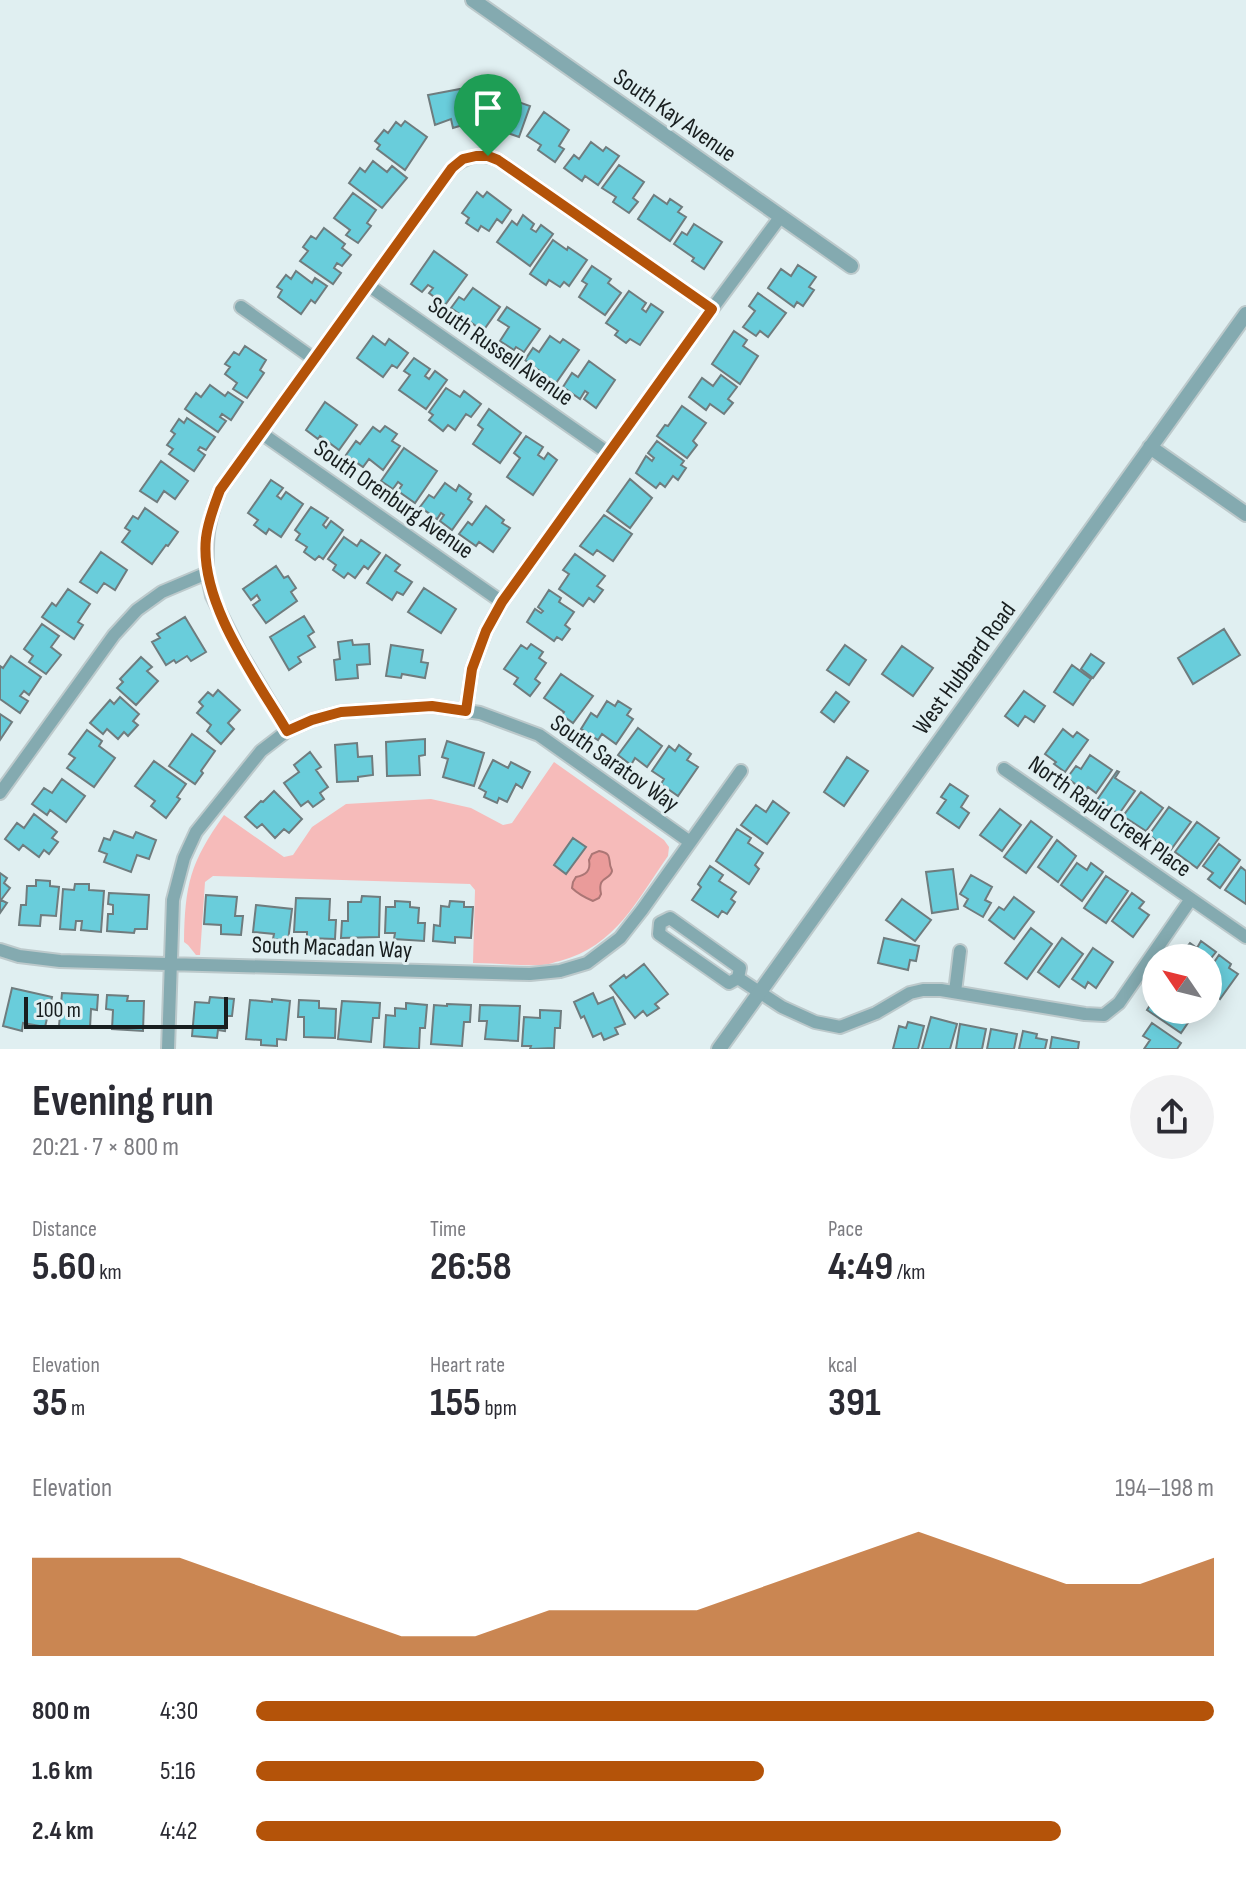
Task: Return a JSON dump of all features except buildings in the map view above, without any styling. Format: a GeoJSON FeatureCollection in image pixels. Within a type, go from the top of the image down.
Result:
{"type":"FeatureCollection","features":[{"type":"Feature","properties":{"kind":"street","name":"South Kay Avenue"},"geometry":{"type":"LineString","coordinates":[[473,0],[851,266]]}},
{"type":"Feature","properties":{"kind":"street"},"geometry":{"type":"LineString","coordinates":[[287,731],[240,652],[212,596],[207,573],[206,541],[210,515],[220,490],[452,168],[463,159],[476,156],[498,160],[712,309]]}},
{"type":"Feature","properties":{"kind":"street"},"geometry":{"type":"LineString","coordinates":[[466,711],[472,669],[486,631],[502,602],[781,216]]}},
{"type":"Feature","properties":{"kind":"street","name":"South Russell Avenue"},"geometry":{"type":"LineString","coordinates":[[368,285],[608,453]]}},
{"type":"Feature","properties":{"kind":"street"},"geometry":{"type":"LineString","coordinates":[[241,307],[314,359]]}},
{"type":"Feature","properties":{"kind":"street","name":"West Hubbard Road"},"geometry":{"type":"LineString","coordinates":[[719,1049],[1246,314]]}},
{"type":"Feature","properties":{"kind":"street","name":"South Orenburg Avenue"},"geometry":{"type":"LineString","coordinates":[[261,433],[502,602]]}},
{"type":"Feature","properties":{"kind":"street"},"geometry":{"type":"LineString","coordinates":[[1150,447],[1246,514]]}},
{"type":"Feature","properties":{"kind":"street"},"geometry":{"type":"LineString","coordinates":[[0,793],[114,635],[137,610],[162,592],[207,573]]}},
{"type":"Feature","properties":{"kind":"street","name":"South Saratov Way"},"geometry":{"type":"LineString","coordinates":[[168,1049],[173,900],[184,858],[196,832],[261,751],[287,731],[312,720],[341,712],[432,706],[480,713],[539,735],[690,842]]}},
{"type":"Feature","properties":{"kind":"street","name":"North Rapid Creek Place"},"geometry":{"type":"LineString","coordinates":[[1004,769],[1246,937]]}},
{"type":"Feature","properties":{"kind":"street","name":"South Macadan Way"},"geometry":{"type":"LineString","coordinates":[[0,950],[19,956],[60,961],[530,974],[560,971],[587,963],[620,938],[741,771]]}},
{"type":"Feature","properties":{"kind":"street"},"geometry":{"type":"LineString","coordinates":[[738,978],[782,1007],[815,1022],[840,1027],[876,1013],[910,993],[923,990],[1104,1015],[1119,1003],[1191,899]]}},
{"type":"Feature","properties":{"kind":"street"},"geometry":{"type":"LineString","coordinates":[[642,910],[660,923]]}},
{"type":"Feature","properties":{"kind":"street"},"geometry":{"type":"LineString","coordinates":[[670,918],[740,968],[738,978],[729,983],[659,934],[660,923],[670,918]]}},
{"type":"Feature","properties":{"kind":"street"},"geometry":{"type":"LineString","coordinates":[[955,992],[960,951]]}},
{"type":"Feature","properties":{"kind":"shaded area"},"geometry":{"type":"Polygon","coordinates":[[[554,762],[664,840],[669,847],[668,856],[635,905],[611,933],[579,954],[544,965],[473,963],[475,890],[470,884],[213,876],[205,882],[200,955],[196,955],[184,942],[186,904],[192,875],[204,847],[224,815],[284,857],[293,855],[312,827],[346,804],[431,799],[471,808],[503,825],[512,823],[554,762]]]}},
{"type":"Feature","properties":{"kind":"shaded area"},"geometry":{"type":"Polygon","coordinates":[[[599,851],[608,855],[612,871],[602,881],[599,898],[593,901],[572,888],[576,877],[588,870],[592,854],[599,851]]]}},
{"type":"Feature","properties":{"kind":"route"},"geometry":{"type":"LineString","coordinates":[[488,156],[712,309],[502,602],[486,631],[472,669],[466,711],[432,706],[341,712],[287,731],[240,652],[212,596],[207,573],[206,541],[210,515],[220,490],[452,168],[463,159],[488,156]]}}]}
